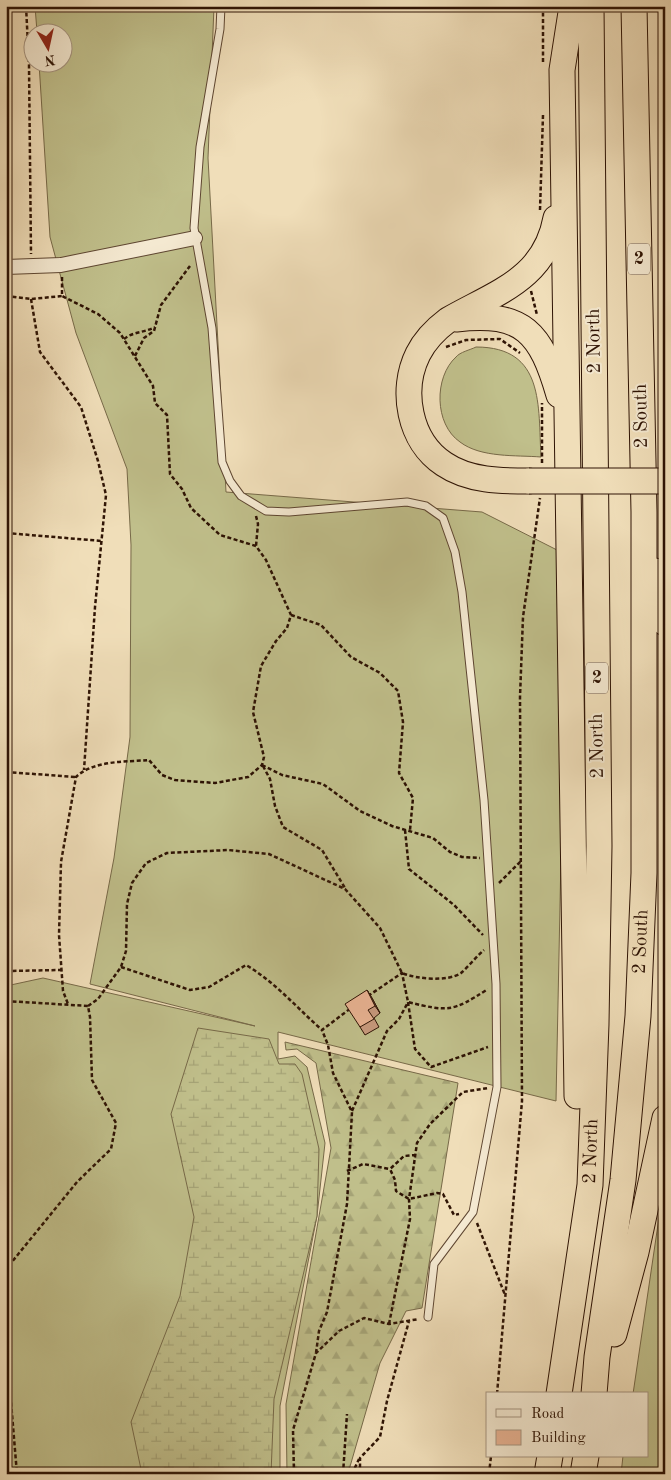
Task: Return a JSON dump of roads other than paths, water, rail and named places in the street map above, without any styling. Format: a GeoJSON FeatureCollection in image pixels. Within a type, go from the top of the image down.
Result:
{"type":"FeatureCollection","features":[{"type":"Feature","properties":{"kind":"highway"},"geometry":{"type":"LineString","coordinates":[[566,1348],[577,1152],[562,70],[572,6]]}},
{"type":"Feature","properties":{"kind":"highway","name":"2 North"},"geometry":{"type":"LineString","coordinates":[[559,1392],[590,1185],[599,856],[591,6]]}},
{"type":"Feature","properties":{"kind":"highway","name":"2 South"},"geometry":{"type":"LineString","coordinates":[[596,1392],[597,1357],[622,1180],[638,1016],[644,855],[644,512],[634,6]]}},
{"type":"Feature","properties":{"kind":"highway"},"geometry":{"type":"LineString","coordinates":[[563,176],[549,245],[543,256],[527,274],[448,320],[428,339],[413,366],[408,397],[416,430],[431,454],[457,471],[490,480],[665,481]]}},
{"type":"Feature","properties":{"kind":"highway"},"geometry":{"type":"LineString","coordinates":[[448,320],[480,317],[503,319],[523,328],[528,346],[546,357],[567,425]]}},
{"type":"Feature","properties":{"kind":"highway"},"geometry":{"type":"LineString","coordinates":[[644,512],[665,623]]}},
{"type":"Feature","properties":{"kind":"highway"},"geometry":{"type":"LineString","coordinates":[[597,1392],[636,1252],[665,1118]]}},
{"type":"Feature","properties":{"kind":"highway"},"geometry":{"type":"LineString","coordinates":[[547,1474],[550,1458]]}},
{"type":"Feature","properties":{"kind":"highway"},"geometry":{"type":"LineString","coordinates":[[583,1474],[586,1458]]}},
{"type":"Feature","properties":{"kind":"street"},"geometry":{"type":"LineString","coordinates":[[6,267],[31,268],[62,265],[195,238]]}},
{"type":"Feature","properties":{"kind":"lane"},"geometry":{"type":"LineString","coordinates":[[221,6],[200,147],[194,228],[212,328],[222,462],[241,496],[266,511],[289,512],[406,502],[426,506],[443,518],[455,552],[462,592],[483,791],[496,984],[497,1087],[473,1212],[434,1264],[428,1316]]}}]}
